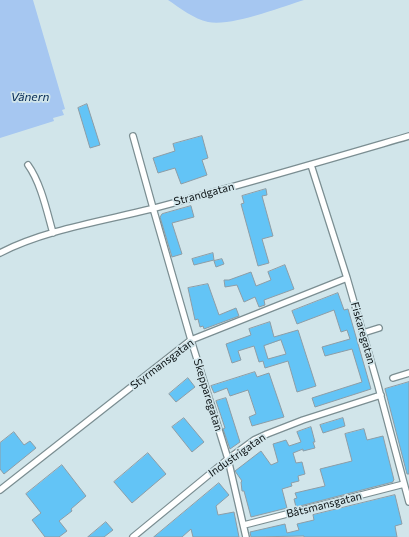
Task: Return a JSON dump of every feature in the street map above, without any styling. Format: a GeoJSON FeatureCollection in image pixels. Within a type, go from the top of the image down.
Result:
{"type":"FeatureCollection","features":[{"type":"Feature","properties":{"kind":"street","name":"Skepparegatan"},"geometry":{"type":"LineString","coordinates":[[133,136],[191,340],[228,459],[246,537]]}},
{"type":"Feature","properties":{"kind":"street","name":"Strandgatan"},"geometry":{"type":"LineString","coordinates":[[0,253],[15,245],[53,233],[153,208],[311,165],[409,136]]}},
{"type":"Feature","properties":{"kind":"street","name":"Fiskaregatan"},"geometry":{"type":"LineString","coordinates":[[311,165],[363,333],[409,502]]}},
{"type":"Feature","properties":{"kind":"street"},"geometry":{"type":"LineString","coordinates":[[28,166],[32,171],[43,198],[53,233]]}},
{"type":"Feature","properties":{"kind":"street","name":"Styrmansgatan"},"geometry":{"type":"LineString","coordinates":[[0,490],[191,340],[347,278]]}},
{"type":"Feature","properties":{"kind":"street"},"geometry":{"type":"LineString","coordinates":[[363,333],[379,328]]}},
{"type":"Feature","properties":{"kind":"street"},"geometry":{"type":"LineString","coordinates":[[393,378],[409,373]]}},
{"type":"Feature","properties":{"kind":"street","name":"Industrigatan"},"geometry":{"type":"LineString","coordinates":[[133,537],[228,459],[254,440],[303,420],[380,395]]}},
{"type":"Feature","properties":{"kind":"street","name":"Båtsmansgatan"},"geometry":{"type":"LineString","coordinates":[[244,525],[404,484]]}},
{"type":"Feature","properties":{"kind":"water","name":"Vänern"},"geometry":{"type":"Polygon","coordinates":[[[0,0],[33,0],[65,109],[62,110],[64,115],[53,118],[54,121],[0,138],[0,0]]]}},
{"type":"Feature","properties":{"kind":"water"},"geometry":{"type":"Polygon","coordinates":[[[168,0],[304,0],[256,16],[218,23],[208,22],[187,13],[168,0]]]}},
{"type":"Feature","properties":{"kind":"building"},"geometry":{"type":"Polygon","coordinates":[[[87,104],[100,145],[90,148],[78,108],[87,104]]]}},
{"type":"Feature","properties":{"kind":"building"},"geometry":{"type":"Polygon","coordinates":[[[202,136],[208,158],[202,160],[207,175],[181,184],[175,168],[158,173],[153,158],[175,151],[173,144],[202,136]]]}},
{"type":"Feature","properties":{"kind":"building"},"geometry":{"type":"Polygon","coordinates":[[[266,189],[267,195],[262,196],[273,236],[262,239],[269,263],[258,266],[241,204],[244,203],[242,196],[266,189]]]}},
{"type":"Feature","properties":{"kind":"building"},"geometry":{"type":"Polygon","coordinates":[[[191,206],[194,217],[172,223],[182,254],[172,257],[160,217],[162,214],[191,206]]]}},
{"type":"Feature","properties":{"kind":"building"},"geometry":{"type":"Polygon","coordinates":[[[213,253],[214,260],[194,265],[192,259],[213,253]]]}},
{"type":"Feature","properties":{"kind":"building"},"geometry":{"type":"Polygon","coordinates":[[[222,259],[224,264],[216,267],[214,261],[222,259]]]}},
{"type":"Feature","properties":{"kind":"building"},"geometry":{"type":"Polygon","coordinates":[[[285,265],[294,289],[264,300],[265,305],[259,307],[255,297],[244,302],[237,285],[225,287],[224,280],[229,280],[251,272],[256,286],[271,280],[268,272],[285,265]]]}},
{"type":"Feature","properties":{"kind":"building"},"geometry":{"type":"Polygon","coordinates":[[[208,284],[219,315],[236,308],[239,316],[204,329],[203,326],[200,327],[198,319],[195,320],[188,288],[208,284]]]}},
{"type":"Feature","properties":{"kind":"building"},"geometry":{"type":"Polygon","coordinates":[[[338,293],[344,310],[348,309],[371,389],[315,407],[312,398],[362,382],[352,349],[325,356],[322,347],[350,339],[347,330],[341,332],[334,310],[297,324],[292,311],[338,293]]]}},
{"type":"Feature","properties":{"kind":"building"},"geometry":{"type":"Polygon","coordinates":[[[270,322],[274,337],[298,330],[316,386],[297,392],[288,361],[265,368],[263,361],[259,362],[254,346],[238,351],[241,360],[232,363],[226,344],[251,335],[249,329],[270,322]],[[281,340],[264,346],[268,359],[286,354],[281,340]]]}},
{"type":"Feature","properties":{"kind":"building"},"geometry":{"type":"Polygon","coordinates":[[[255,372],[257,377],[269,373],[284,417],[252,426],[249,417],[256,414],[248,390],[230,396],[227,388],[214,393],[211,386],[255,372]]]}},
{"type":"Feature","properties":{"kind":"building"},"geometry":{"type":"Polygon","coordinates":[[[188,378],[195,387],[176,402],[169,394],[188,378]]]}},
{"type":"Feature","properties":{"kind":"building"},"geometry":{"type":"Polygon","coordinates":[[[409,382],[409,474],[407,474],[385,389],[409,382]]]}},
{"type":"Feature","properties":{"kind":"building"},"geometry":{"type":"Polygon","coordinates":[[[226,398],[240,442],[230,449],[216,401],[226,398]]]}},
{"type":"Feature","properties":{"kind":"building"},"geometry":{"type":"Polygon","coordinates":[[[184,418],[204,442],[192,452],[172,427],[184,418]]]}},
{"type":"Feature","properties":{"kind":"building"},"geometry":{"type":"Polygon","coordinates":[[[343,418],[345,426],[323,433],[320,425],[343,418]]]}},
{"type":"Feature","properties":{"kind":"building"},"geometry":{"type":"Polygon","coordinates":[[[311,427],[315,448],[303,451],[303,449],[293,453],[296,463],[302,462],[305,474],[298,476],[299,481],[291,483],[292,486],[282,489],[287,508],[251,517],[244,491],[242,491],[242,481],[235,471],[261,451],[271,465],[278,462],[273,444],[286,440],[289,446],[301,442],[297,432],[311,427]]]}},
{"type":"Feature","properties":{"kind":"building"},"geometry":{"type":"Polygon","coordinates":[[[364,429],[367,440],[383,436],[394,480],[393,482],[296,507],[294,499],[297,498],[295,493],[325,486],[320,469],[352,461],[345,434],[364,429]]]}},
{"type":"Feature","properties":{"kind":"building"},"geometry":{"type":"Polygon","coordinates":[[[14,432],[24,445],[30,441],[36,448],[4,474],[0,469],[0,443],[14,432]]]}},
{"type":"Feature","properties":{"kind":"building"},"geometry":{"type":"Polygon","coordinates":[[[148,453],[166,474],[132,503],[114,482],[148,453]]]}},
{"type":"Feature","properties":{"kind":"building"},"geometry":{"type":"Polygon","coordinates":[[[62,465],[86,496],[71,509],[72,511],[59,521],[67,531],[59,537],[45,537],[32,520],[41,513],[26,494],[62,465]]]}},
{"type":"Feature","properties":{"kind":"building"},"geometry":{"type":"Polygon","coordinates":[[[219,483],[229,495],[216,506],[218,515],[234,512],[239,537],[193,537],[191,529],[182,537],[154,537],[219,483]]]}},
{"type":"Feature","properties":{"kind":"building"},"geometry":{"type":"Polygon","coordinates":[[[395,495],[402,524],[395,526],[397,537],[251,537],[250,532],[285,524],[287,533],[299,530],[297,524],[314,520],[313,515],[395,495]]]}},
{"type":"Feature","properties":{"kind":"building"},"geometry":{"type":"Polygon","coordinates":[[[106,522],[113,530],[104,537],[88,537],[106,522]]]}}]}
